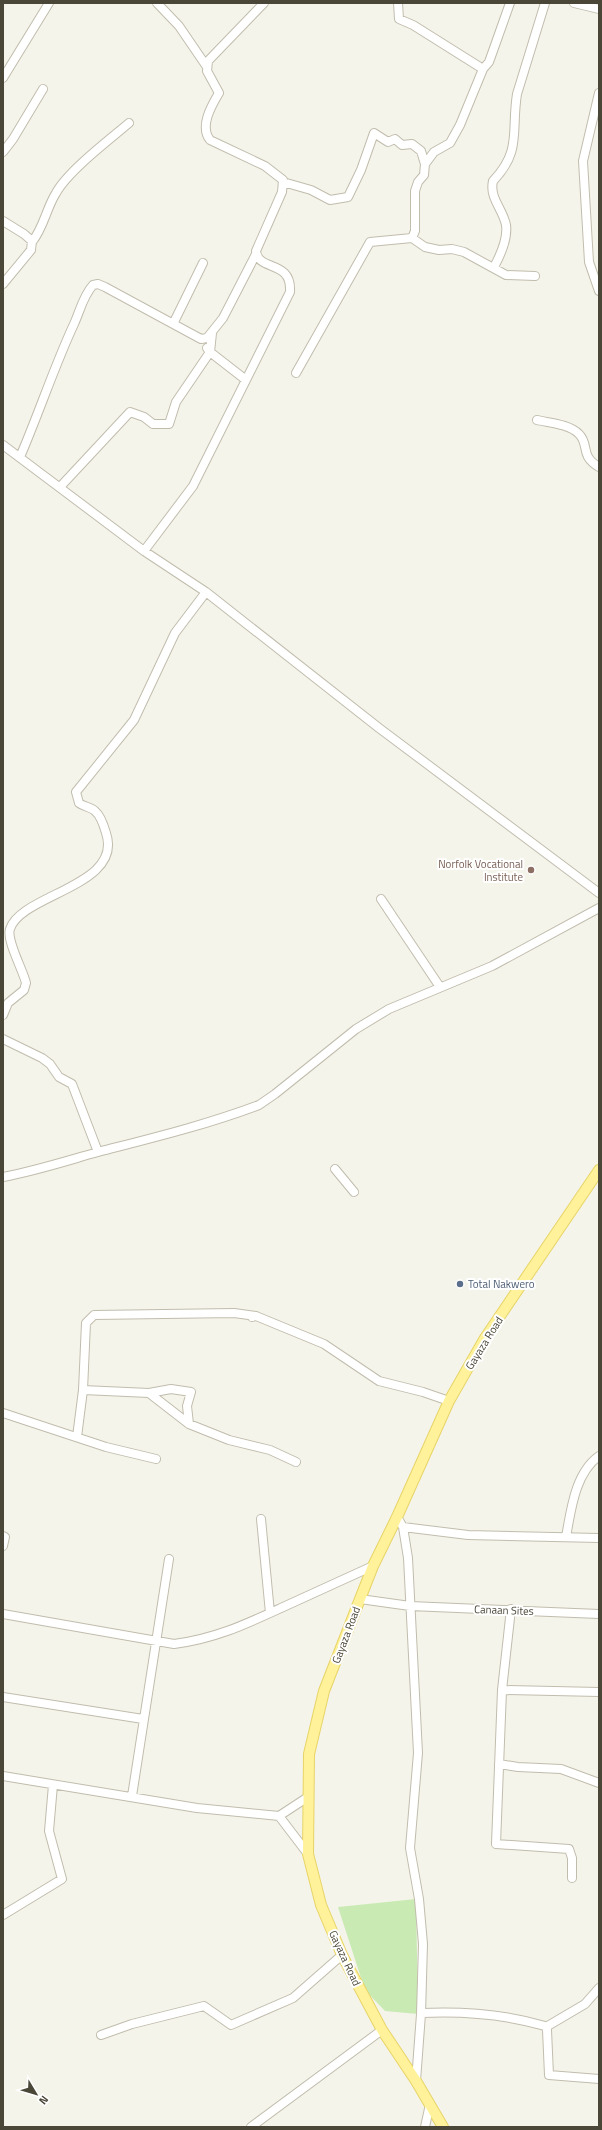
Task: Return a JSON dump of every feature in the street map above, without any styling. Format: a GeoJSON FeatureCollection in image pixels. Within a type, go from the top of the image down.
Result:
{"type":"FeatureCollection","features":[{"type":"Feature","properties":{"kind":"main road","name":"Gayaza Road"},"geometry":{"type":"LineString","coordinates":[[443,2127],[416,2081],[382,2030],[342,1956],[321,1905],[308,1854],[309,1754],[324,1691],[373,1566],[397,1517],[449,1401],[485,1338],[599,1170]]}},
{"type":"Feature","properties":{"kind":"street"},"geometry":{"type":"LineString","coordinates":[[3,78],[49,3]]}},
{"type":"Feature","properties":{"kind":"street"},"geometry":{"type":"LineString","coordinates":[[157,3],[179,26],[207,67],[209,76],[218,88],[219,93],[205,123],[208,138],[265,166],[281,177],[283,182],[282,192],[258,245],[256,254],[224,318],[207,338],[201,338]]}},
{"type":"Feature","properties":{"kind":"street"},"geometry":{"type":"LineString","coordinates":[[207,67],[215,54],[264,3]]}},
{"type":"Feature","properties":{"kind":"street"},"geometry":{"type":"LineString","coordinates":[[398,3],[399,18],[413,25],[483,69]]}},
{"type":"Feature","properties":{"kind":"street"},"geometry":{"type":"LineString","coordinates":[[425,164],[434,152],[450,144],[460,125],[483,69],[489,62],[510,3]]}},
{"type":"Feature","properties":{"kind":"street"},"geometry":{"type":"LineString","coordinates":[[494,267],[503,245],[506,226],[492,193],[493,181],[505,169],[511,156],[515,134],[515,108],[517,94],[545,3]]}},
{"type":"Feature","properties":{"kind":"street"},"geometry":{"type":"LineString","coordinates":[[574,3],[599,9]]}},
{"type":"Feature","properties":{"kind":"street"},"geometry":{"type":"LineString","coordinates":[[3,152],[13,139],[43,89]]}},
{"type":"Feature","properties":{"kind":"street"},"geometry":{"type":"LineString","coordinates":[[599,93],[583,161],[589,262],[599,292]]}},
{"type":"Feature","properties":{"kind":"street"},"geometry":{"type":"LineString","coordinates":[[3,284],[31,250],[32,242],[39,233],[56,192],[76,170],[129,123]]}},
{"type":"Feature","properties":{"kind":"street"},"geometry":{"type":"LineString","coordinates":[[283,182],[311,190],[330,200],[348,197],[361,170],[374,133],[388,142],[395,139],[402,145],[412,144],[421,152],[425,164],[424,175],[418,182],[415,190],[415,231],[412,238]]}},
{"type":"Feature","properties":{"kind":"street"},"geometry":{"type":"LineString","coordinates":[[3,221],[24,234],[32,242]]}},
{"type":"Feature","properties":{"kind":"street"},"geometry":{"type":"LineString","coordinates":[[296,373],[370,242],[412,238],[424,247],[439,250],[452,249],[464,252],[494,267],[506,275],[535,276]]}},
{"type":"Feature","properties":{"kind":"street"},"geometry":{"type":"LineString","coordinates":[[144,551],[193,486],[290,292],[290,282],[287,275],[265,263],[256,254]]}},
{"type":"Feature","properties":{"kind":"street"},"geometry":{"type":"LineString","coordinates":[[174,322],[203,263]]}},
{"type":"Feature","properties":{"kind":"street"},"geometry":{"type":"LineString","coordinates":[[20,457],[38,417],[56,363],[82,302],[93,285],[98,284],[105,287],[174,322],[201,338],[210,352],[246,380]]}},
{"type":"Feature","properties":{"kind":"street"},"geometry":{"type":"LineString","coordinates":[[60,487],[130,412],[144,417],[153,424],[169,424],[176,402],[210,352],[212,333]]}},
{"type":"Feature","properties":{"kind":"street"},"geometry":{"type":"LineString","coordinates":[[538,420],[560,425],[579,434],[587,458],[599,467]]}},
{"type":"Feature","properties":{"kind":"street"},"geometry":{"type":"LineString","coordinates":[[3,445],[144,551],[206,592],[379,728],[599,892]]}},
{"type":"Feature","properties":{"kind":"street"},"geometry":{"type":"LineString","coordinates":[[3,1015],[8,1003],[24,990],[26,983],[9,934],[11,925],[24,913],[92,874],[103,861],[108,848],[104,826],[96,811],[83,806],[78,800],[76,792],[134,720],[175,633],[206,592]]}},
{"type":"Feature","properties":{"kind":"street"},"geometry":{"type":"LineString","coordinates":[[381,899],[440,987]]}},
{"type":"Feature","properties":{"kind":"street"},"geometry":{"type":"LineString","coordinates":[[3,1177],[38,1170],[98,1152],[150,1140],[259,1105],[363,1024],[389,1009],[492,966],[599,908]]}},
{"type":"Feature","properties":{"kind":"street"},"geometry":{"type":"LineString","coordinates":[[3,1039],[42,1058],[50,1064],[59,1077],[72,1084],[98,1152]]}},
{"type":"Feature","properties":{"kind":"street"},"geometry":{"type":"LineString","coordinates":[[335,1169],[354,1192]]}},
{"type":"Feature","properties":{"kind":"street"},"geometry":{"type":"LineString","coordinates":[[77,1437],[83,1390],[86,1323],[94,1314],[234,1313],[254,1317],[324,1344],[379,1381],[423,1392],[449,1401]]}},
{"type":"Feature","properties":{"kind":"street"},"geometry":{"type":"LineString","coordinates":[[83,1390],[148,1393],[171,1389],[191,1392],[187,1406],[189,1424]]}},
{"type":"Feature","properties":{"kind":"street"},"geometry":{"type":"LineString","coordinates":[[148,1393],[189,1424],[229,1440],[270,1450],[296,1462]]}},
{"type":"Feature","properties":{"kind":"street"},"geometry":{"type":"LineString","coordinates":[[3,1413],[106,1447],[156,1459]]}},
{"type":"Feature","properties":{"kind":"street"},"geometry":{"type":"LineString","coordinates":[[566,1537],[571,1510],[579,1481],[599,1456]]}},
{"type":"Feature","properties":{"kind":"street"},"geometry":{"type":"LineString","coordinates":[[397,1517],[403,1527],[408,1558],[418,1753],[410,1848],[420,1899],[423,1944],[421,2013],[416,2081]]}},
{"type":"Feature","properties":{"kind":"street"},"geometry":{"type":"LineString","coordinates":[[261,1519],[270,1613]]}},
{"type":"Feature","properties":{"kind":"street"},"geometry":{"type":"LineString","coordinates":[[403,1527],[468,1535],[599,1538]]}},
{"type":"Feature","properties":{"kind":"street"},"geometry":{"type":"LineString","coordinates":[[3,1536],[5,1537],[3,1546]]}},
{"type":"Feature","properties":{"kind":"street"},"geometry":{"type":"LineString","coordinates":[[132,1796],[155,1640],[169,1559]]}},
{"type":"Feature","properties":{"kind":"street"},"geometry":{"type":"LineString","coordinates":[[3,1614],[174,1644],[214,1637],[373,1566]]}},
{"type":"Feature","properties":{"kind":"street","name":"Canaan Sites"},"geometry":{"type":"LineString","coordinates":[[360,1599],[410,1606],[511,1609],[599,1614]]}},
{"type":"Feature","properties":{"kind":"street"},"geometry":{"type":"LineString","coordinates":[[511,1609],[502,1690],[496,1844],[570,1849],[572,1858],[572,1878]]}},
{"type":"Feature","properties":{"kind":"street"},"geometry":{"type":"LineString","coordinates":[[502,1690],[599,1692]]}},
{"type":"Feature","properties":{"kind":"street"},"geometry":{"type":"LineString","coordinates":[[3,1697],[143,1719]]}},
{"type":"Feature","properties":{"kind":"street"},"geometry":{"type":"LineString","coordinates":[[499,1764],[518,1767],[561,1769],[599,1783]]}},
{"type":"Feature","properties":{"kind":"street"},"geometry":{"type":"LineString","coordinates":[[3,1776],[53,1785],[132,1796],[197,1808],[279,1816],[308,1797]]}},
{"type":"Feature","properties":{"kind":"street"},"geometry":{"type":"LineString","coordinates":[[3,1915],[62,1879],[49,1831],[53,1785]]}},
{"type":"Feature","properties":{"kind":"street"},"geometry":{"type":"LineString","coordinates":[[279,1816],[308,1854]]}},
{"type":"Feature","properties":{"kind":"street"},"geometry":{"type":"LineString","coordinates":[[101,2036],[132,2024],[204,2006],[230,2025],[293,1998],[342,1956]]}},
{"type":"Feature","properties":{"kind":"street"},"geometry":{"type":"LineString","coordinates":[[546,2027],[584,2004],[599,1988]]}},
{"type":"Feature","properties":{"kind":"street"},"geometry":{"type":"LineString","coordinates":[[421,2013],[460,2011],[493,2014],[524,2019],[546,2027]]}},
{"type":"Feature","properties":{"kind":"street"},"geometry":{"type":"LineString","coordinates":[[546,2027],[549,2075],[599,2079]]}},
{"type":"Feature","properties":{"kind":"street"},"geometry":{"type":"LineString","coordinates":[[251,2127],[382,2030]]}},
{"type":"Feature","properties":{"kind":"street"},"geometry":{"type":"LineString","coordinates":[[425,2127],[430,2104]]}},
{"type":"Feature","properties":{"kind":"green space"},"geometry":{"type":"Polygon","coordinates":[[[416,1899],[418,2014],[385,2011],[365,1990],[338,1907],[416,1899]]]}},
{"type":"Feature","properties":{"kind":"place","name":"Norfolk Vocational Institute"},"geometry":{"type":"Point","coordinates":[531,870]}},
{"type":"Feature","properties":{"kind":"place","name":"Total Nakwero"},"geometry":{"type":"Point","coordinates":[460,1284]}}]}
